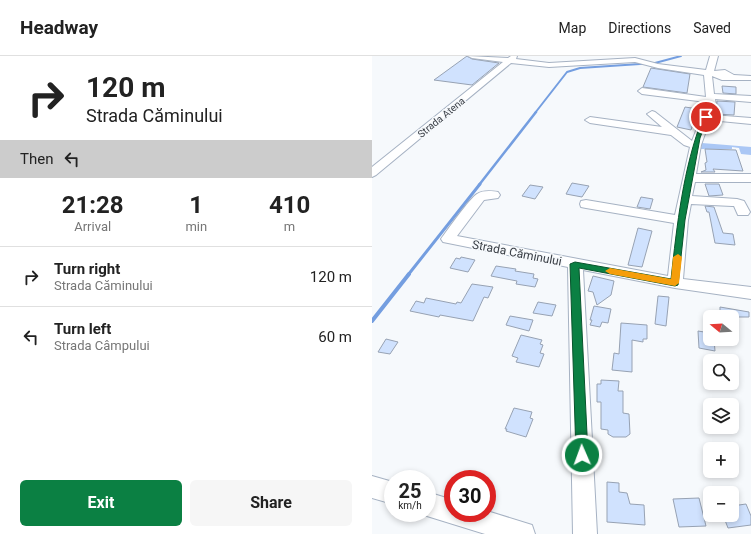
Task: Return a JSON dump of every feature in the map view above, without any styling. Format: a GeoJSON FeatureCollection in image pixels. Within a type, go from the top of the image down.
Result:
{"type":"FeatureCollection","features":[{"type":"Feature","properties":{"kind":"street"},"geometry":{"type":"LineString","coordinates":[[472,56],[512,58],[554,65],[629,61],[642,62],[653,65],[712,73],[720,77],[751,78]]}},
{"type":"Feature","properties":{"kind":"street"},"geometry":{"type":"LineString","coordinates":[[675,283],[681,220],[689,178],[696,145],[711,104],[708,81],[712,73],[714,56]]}},
{"type":"Feature","properties":{"kind":"street","name":"Strada Atena"},"geometry":{"type":"LineString","coordinates":[[372,173],[512,58]]}},
{"type":"Feature","properties":{"kind":"street"},"geometry":{"type":"LineString","coordinates":[[642,91],[710,98],[751,99]]}},
{"type":"Feature","properties":{"kind":"street"},"geometry":{"type":"LineString","coordinates":[[652,114],[688,143],[696,145]]}},
{"type":"Feature","properties":{"kind":"street"},"geometry":{"type":"LineString","coordinates":[[706,117],[751,121]]}},
{"type":"Feature","properties":{"kind":"street"},"geometry":{"type":"LineString","coordinates":[[590,120],[675,132]]}},
{"type":"Feature","properties":{"kind":"street"},"geometry":{"type":"LineString","coordinates":[[689,178],[751,178]]}},
{"type":"Feature","properties":{"kind":"street","name":"Strada Căminului"},"geometry":{"type":"LineString","coordinates":[[494,195],[480,197],[448,240],[675,283],[751,293]]}},
{"type":"Feature","properties":{"kind":"street"},"geometry":{"type":"LineString","coordinates":[[685,200],[733,202],[739,204],[743,212]]}},
{"type":"Feature","properties":{"kind":"street"},"geometry":{"type":"LineString","coordinates":[[586,204],[681,220]]}},
{"type":"Feature","properties":{"kind":"street"},"geometry":{"type":"LineString","coordinates":[[575,264],[585,534]]}},
{"type":"Feature","properties":{"kind":"street"},"geometry":{"type":"LineString","coordinates":[[372,486],[384,490]]}},
{"type":"Feature","properties":{"kind":"street"},"geometry":{"type":"LineString","coordinates":[[485,522],[523,534]]}},
{"type":"Feature","properties":{"kind":"shaded area"},"geometry":{"type":"Polygon","coordinates":[[[702,143],[751,147],[751,155],[741,154],[739,148],[732,147],[732,149],[722,149],[725,157],[722,156],[719,149],[701,149],[702,143]]]}},
{"type":"Feature","properties":{"kind":"building"},"geometry":{"type":"Polygon","coordinates":[[[467,56],[472,59],[499,63],[472,85],[434,80],[467,56]]]}},
{"type":"Feature","properties":{"kind":"building"},"geometry":{"type":"Polygon","coordinates":[[[651,68],[690,74],[687,93],[643,87],[651,68]]]}},
{"type":"Feature","properties":{"kind":"building"},"geometry":{"type":"Polygon","coordinates":[[[722,86],[736,87],[736,94],[723,93],[722,86]]]}},
{"type":"Feature","properties":{"kind":"building"},"geometry":{"type":"Polygon","coordinates":[[[717,101],[735,102],[734,115],[716,114],[717,101]]]}},
{"type":"Feature","properties":{"kind":"building"},"geometry":{"type":"Polygon","coordinates":[[[685,107],[698,109],[691,130],[677,127],[685,107]]]}},
{"type":"Feature","properties":{"kind":"building"},"geometry":{"type":"Polygon","coordinates":[[[705,149],[736,150],[743,171],[713,169],[715,172],[701,172],[706,170],[705,163],[707,162],[705,149]]]}},
{"type":"Feature","properties":{"kind":"building"},"geometry":{"type":"Polygon","coordinates":[[[572,183],[589,186],[582,197],[566,194],[572,183]]]}},
{"type":"Feature","properties":{"kind":"building"},"geometry":{"type":"Polygon","coordinates":[[[705,184],[719,184],[723,195],[709,196],[705,184]]]}},
{"type":"Feature","properties":{"kind":"building"},"geometry":{"type":"Polygon","coordinates":[[[530,185],[543,187],[535,199],[522,196],[530,185]]]}},
{"type":"Feature","properties":{"kind":"building"},"geometry":{"type":"Polygon","coordinates":[[[641,197],[653,199],[650,209],[637,207],[641,197]]]}},
{"type":"Feature","properties":{"kind":"building"},"geometry":{"type":"Polygon","coordinates":[[[705,206],[714,207],[723,233],[733,234],[735,245],[715,243],[709,212],[707,212],[705,206]]]}},
{"type":"Feature","properties":{"kind":"building"},"geometry":{"type":"Polygon","coordinates":[[[638,228],[652,231],[642,267],[628,265],[638,228]]]}},
{"type":"Feature","properties":{"kind":"building"},"geometry":{"type":"Polygon","coordinates":[[[461,257],[475,260],[468,272],[450,268],[456,258],[460,259],[461,257]]]}},
{"type":"Feature","properties":{"kind":"building"},"geometry":{"type":"Polygon","coordinates":[[[496,266],[534,274],[533,278],[538,279],[535,287],[516,284],[517,281],[491,276],[496,266]]]}},
{"type":"Feature","properties":{"kind":"building"},"geometry":{"type":"Polygon","coordinates":[[[593,276],[614,281],[611,295],[597,305],[593,292],[588,291],[593,276]]]}},
{"type":"Feature","properties":{"kind":"building"},"geometry":{"type":"Polygon","coordinates":[[[472,284],[493,287],[488,298],[484,297],[473,321],[440,315],[439,317],[410,311],[416,301],[424,303],[426,298],[456,304],[457,302],[461,303],[472,284]]]}},
{"type":"Feature","properties":{"kind":"building"},"geometry":{"type":"Polygon","coordinates":[[[658,296],[669,297],[666,326],[655,324],[658,296]]]}},
{"type":"Feature","properties":{"kind":"building"},"geometry":{"type":"Polygon","coordinates":[[[538,302],[556,305],[552,316],[533,313],[538,302]]]}},
{"type":"Feature","properties":{"kind":"building"},"geometry":{"type":"Polygon","coordinates":[[[594,306],[611,309],[608,323],[602,322],[600,327],[590,325],[594,306]]]}},
{"type":"Feature","properties":{"kind":"building"},"geometry":{"type":"Polygon","coordinates":[[[720,307],[737,310],[720,310],[720,307]]]}},
{"type":"Feature","properties":{"kind":"building"},"geometry":{"type":"Polygon","coordinates":[[[739,310],[749,312],[749,317],[739,317],[739,310]]]}},
{"type":"Feature","properties":{"kind":"building"},"geometry":{"type":"Polygon","coordinates":[[[510,316],[533,320],[529,331],[506,325],[510,316]]]}},
{"type":"Feature","properties":{"kind":"building"},"geometry":{"type":"Polygon","coordinates":[[[621,323],[647,325],[647,339],[643,339],[643,342],[632,340],[632,372],[612,370],[614,353],[619,354],[621,323]]]}},
{"type":"Feature","properties":{"kind":"building"},"geometry":{"type":"Polygon","coordinates":[[[698,331],[703,332],[703,346],[715,346],[715,351],[699,348],[698,331]]]}},
{"type":"Feature","properties":{"kind":"building"},"geometry":{"type":"Polygon","coordinates":[[[521,335],[542,340],[540,344],[543,345],[540,353],[544,354],[539,367],[516,362],[518,358],[512,356],[521,335]]]}},
{"type":"Feature","properties":{"kind":"building"},"geometry":{"type":"Polygon","coordinates":[[[386,339],[398,342],[390,354],[378,352],[386,339]]]}},
{"type":"Feature","properties":{"kind":"building"},"geometry":{"type":"Polygon","coordinates":[[[601,380],[619,381],[618,391],[623,391],[623,413],[629,414],[630,434],[626,437],[613,437],[608,434],[608,430],[601,429],[601,402],[597,402],[597,384],[601,384],[601,380]]]}},
{"type":"Feature","properties":{"kind":"building"},"geometry":{"type":"Polygon","coordinates":[[[514,408],[532,412],[530,418],[533,419],[526,437],[506,431],[507,429],[505,429],[514,408]]]}},
{"type":"Feature","properties":{"kind":"building"},"geometry":{"type":"Polygon","coordinates":[[[607,482],[619,483],[619,492],[627,493],[630,504],[644,505],[645,525],[607,522],[607,482]]]}},
{"type":"Feature","properties":{"kind":"building"},"geometry":{"type":"Polygon","coordinates":[[[699,498],[703,514],[703,522],[705,522],[706,526],[679,527],[673,499],[699,498]]]}},
{"type":"Feature","properties":{"kind":"building"},"geometry":{"type":"Polygon","coordinates":[[[746,504],[751,516],[751,525],[728,528],[726,522],[739,522],[739,505],[746,504]]]}},
{"type":"Feature","properties":{"kind":"waterway"},"geometry":{"type":"LineString","coordinates":[[535,113],[567,72],[580,68],[655,63],[681,56]]}},
{"type":"Feature","properties":{"kind":"waterway"},"geometry":{"type":"LineString","coordinates":[[479,185],[536,112]]}},
{"type":"Feature","properties":{"kind":"waterway"},"geometry":{"type":"LineString","coordinates":[[408,275],[480,184]]}},
{"type":"Feature","properties":{"kind":"waterway"},"geometry":{"type":"LineString","coordinates":[[372,321],[409,274]]}},
{"type":"Feature","properties":{"kind":"slow traffic"},"geometry":{"type":"LineString","coordinates":[[610,271],[675,283],[678,257]]}},
{"type":"Feature","properties":{"kind":"route"},"geometry":{"type":"LineString","coordinates":[[582,455],[575,264],[675,283],[681,220],[698,138],[706,117]]}}]}
